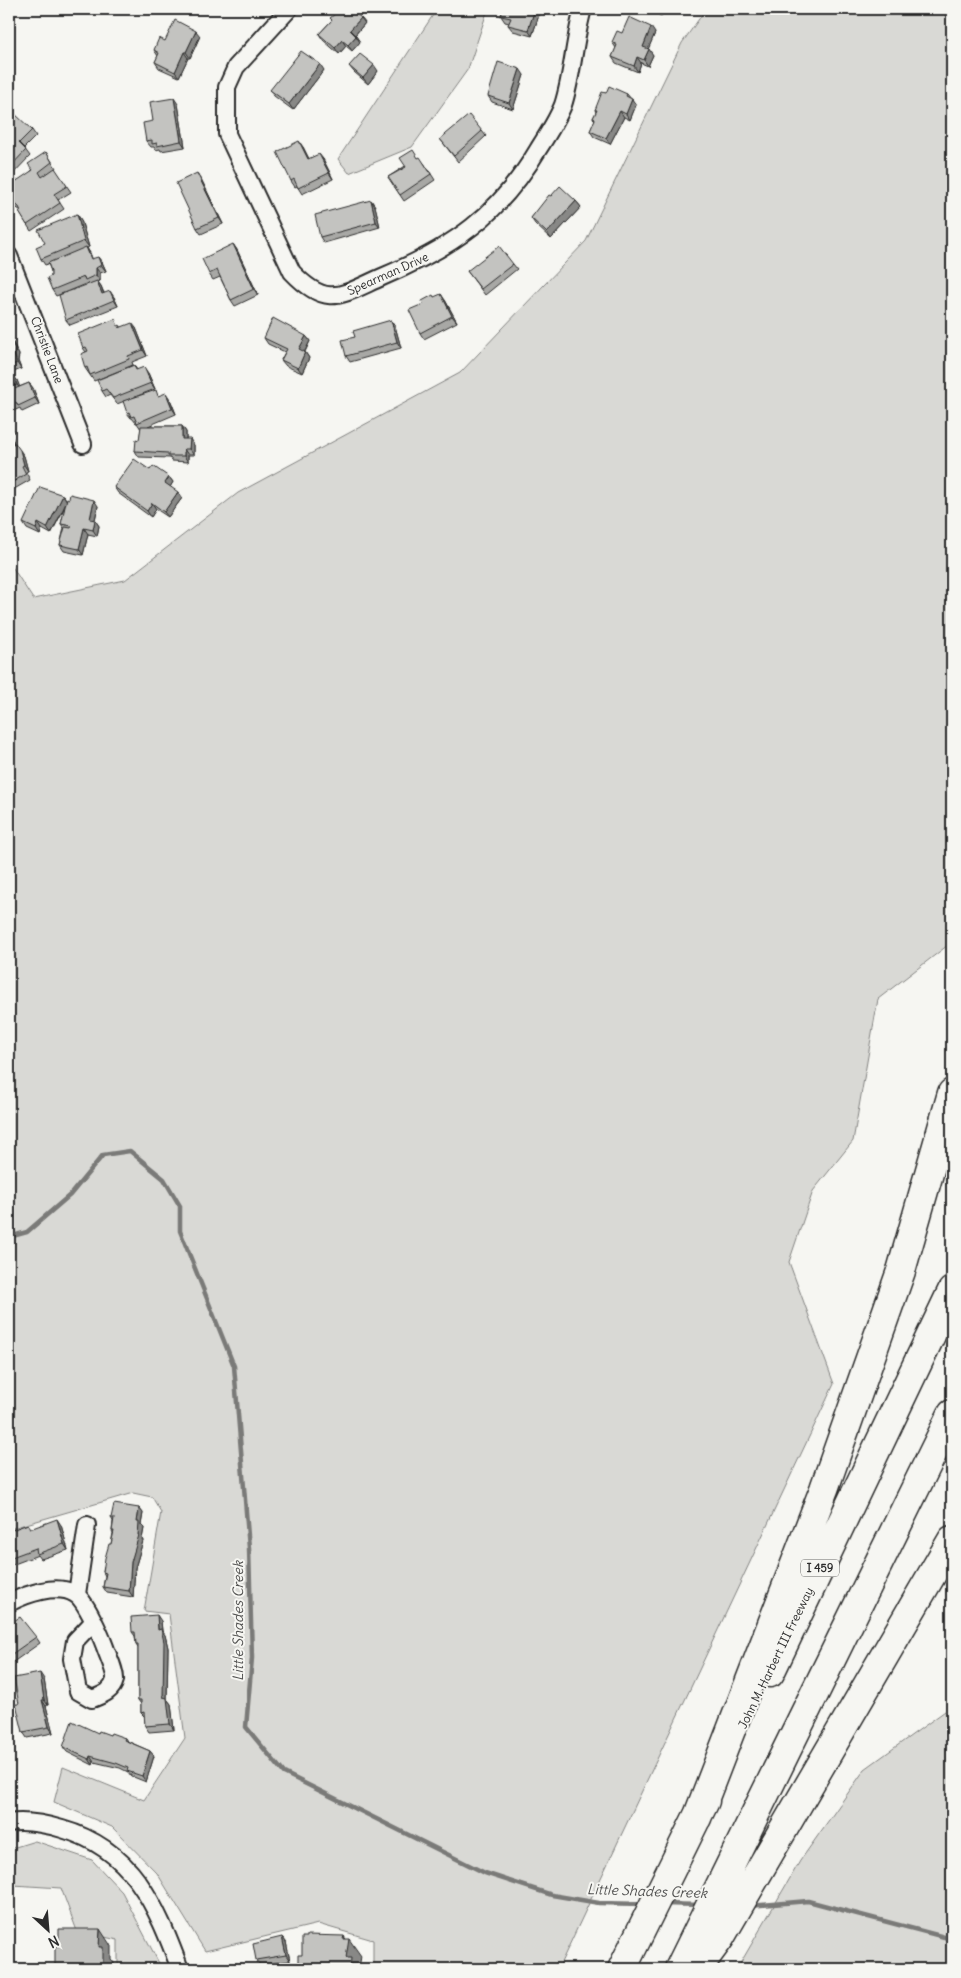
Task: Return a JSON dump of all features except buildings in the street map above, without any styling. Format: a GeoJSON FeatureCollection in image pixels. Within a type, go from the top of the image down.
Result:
{"type":"FeatureCollection","features":[{"type":"Feature","properties":{"kind":"highway"},"geometry":{"type":"LineString","coordinates":[[696,1818],[824,1489],[895,1289],[952,1093]]}},
{"type":"Feature","properties":{"kind":"highway","name":"John M. Harbert III Freeway"},"geometry":{"type":"LineString","coordinates":[[622,1969],[781,1651],[952,1291]]}},
{"type":"Feature","properties":{"kind":"highway"},"geometry":{"type":"LineString","coordinates":[[680,1969],[952,1414]]}},
{"type":"Feature","properties":{"kind":"highway"},"geometry":{"type":"LineString","coordinates":[[697,1969],[720,1938],[767,1854],[952,1540]]}},
{"type":"Feature","properties":{"kind":"street","name":"Spearman Drive"},"geometry":{"type":"LineString","coordinates":[[289,9],[236,67],[227,87],[227,134],[292,272],[307,288],[326,296],[339,296],[411,265],[459,238],[480,222],[517,182],[551,129],[562,106],[584,9]]}},
{"type":"Feature","properties":{"kind":"street","name":"Christie Lane"},"geometry":{"type":"LineString","coordinates":[[9,256],[14,282],[83,444]]}},
{"type":"Feature","properties":{"kind":"street"},"geometry":{"type":"LineString","coordinates":[[87,1525],[77,1594],[94,1621]]}},
{"type":"Feature","properties":{"kind":"street"},"geometry":{"type":"LineString","coordinates":[[9,1603],[38,1593],[61,1589],[77,1594]]}},
{"type":"Feature","properties":{"kind":"street"},"geometry":{"type":"LineString","coordinates":[[9,1823],[46,1824],[73,1832],[96,1841],[115,1855],[131,1872],[151,1902],[180,1969]]}},
{"type":"Feature","properties":{"kind":"path"},"geometry":{"type":"LineString","coordinates":[[288,1969],[296,1969]]}},
{"type":"Feature","properties":{"kind":"shaded area"},"geometry":{"type":"Polygon","coordinates":[[[437,9],[488,9],[468,69],[412,147],[349,173],[338,159],[437,9]]]}},
{"type":"Feature","properties":{"kind":"shaded area"},"geometry":{"type":"Polygon","coordinates":[[[706,9],[952,9],[952,942],[878,999],[853,1141],[813,1191],[789,1262],[834,1384],[558,1969],[373,1969],[373,1940],[318,1924],[205,1951],[157,1873],[112,1827],[54,1802],[63,1767],[144,1800],[185,1738],[169,1614],[144,1611],[161,1512],[152,1497],[133,1493],[9,1529],[9,562],[33,599],[125,580],[238,493],[460,373],[586,241],[682,43],[706,9]]]}},
{"type":"Feature","properties":{"kind":"shaded area"},"geometry":{"type":"Polygon","coordinates":[[[952,1706],[952,1969],[737,1969],[800,1861],[865,1769],[952,1706]]]}},
{"type":"Feature","properties":{"kind":"shaded area"},"geometry":{"type":"Polygon","coordinates":[[[35,1841],[92,1860],[122,1892],[162,1969],[118,1969],[118,1940],[77,1931],[61,1888],[13,1885],[9,1890],[9,1849],[35,1841]]]}},
{"type":"Feature","properties":{"kind":"waterway","name":"Little Shades Creek"},"geometry":{"type":"LineString","coordinates":[[9,1237],[27,1232],[70,1195],[103,1155],[130,1151],[164,1179],[180,1206],[180,1231],[234,1366],[249,1548],[252,1658],[246,1727],[284,1773],[485,1873],[552,1895],[599,1903],[643,1904]]}},
{"type":"Feature","properties":{"kind":"waterway","name":"Little Shades Creek"},"geometry":{"type":"LineString","coordinates":[[749,1906],[808,1901],[952,1939]]}},
{"type":"Feature","properties":{"kind":"waterway","name":"Little Shades Creek"},"geometry":{"type":"LineString","coordinates":[[664,1904],[701,1905]]}}]}
